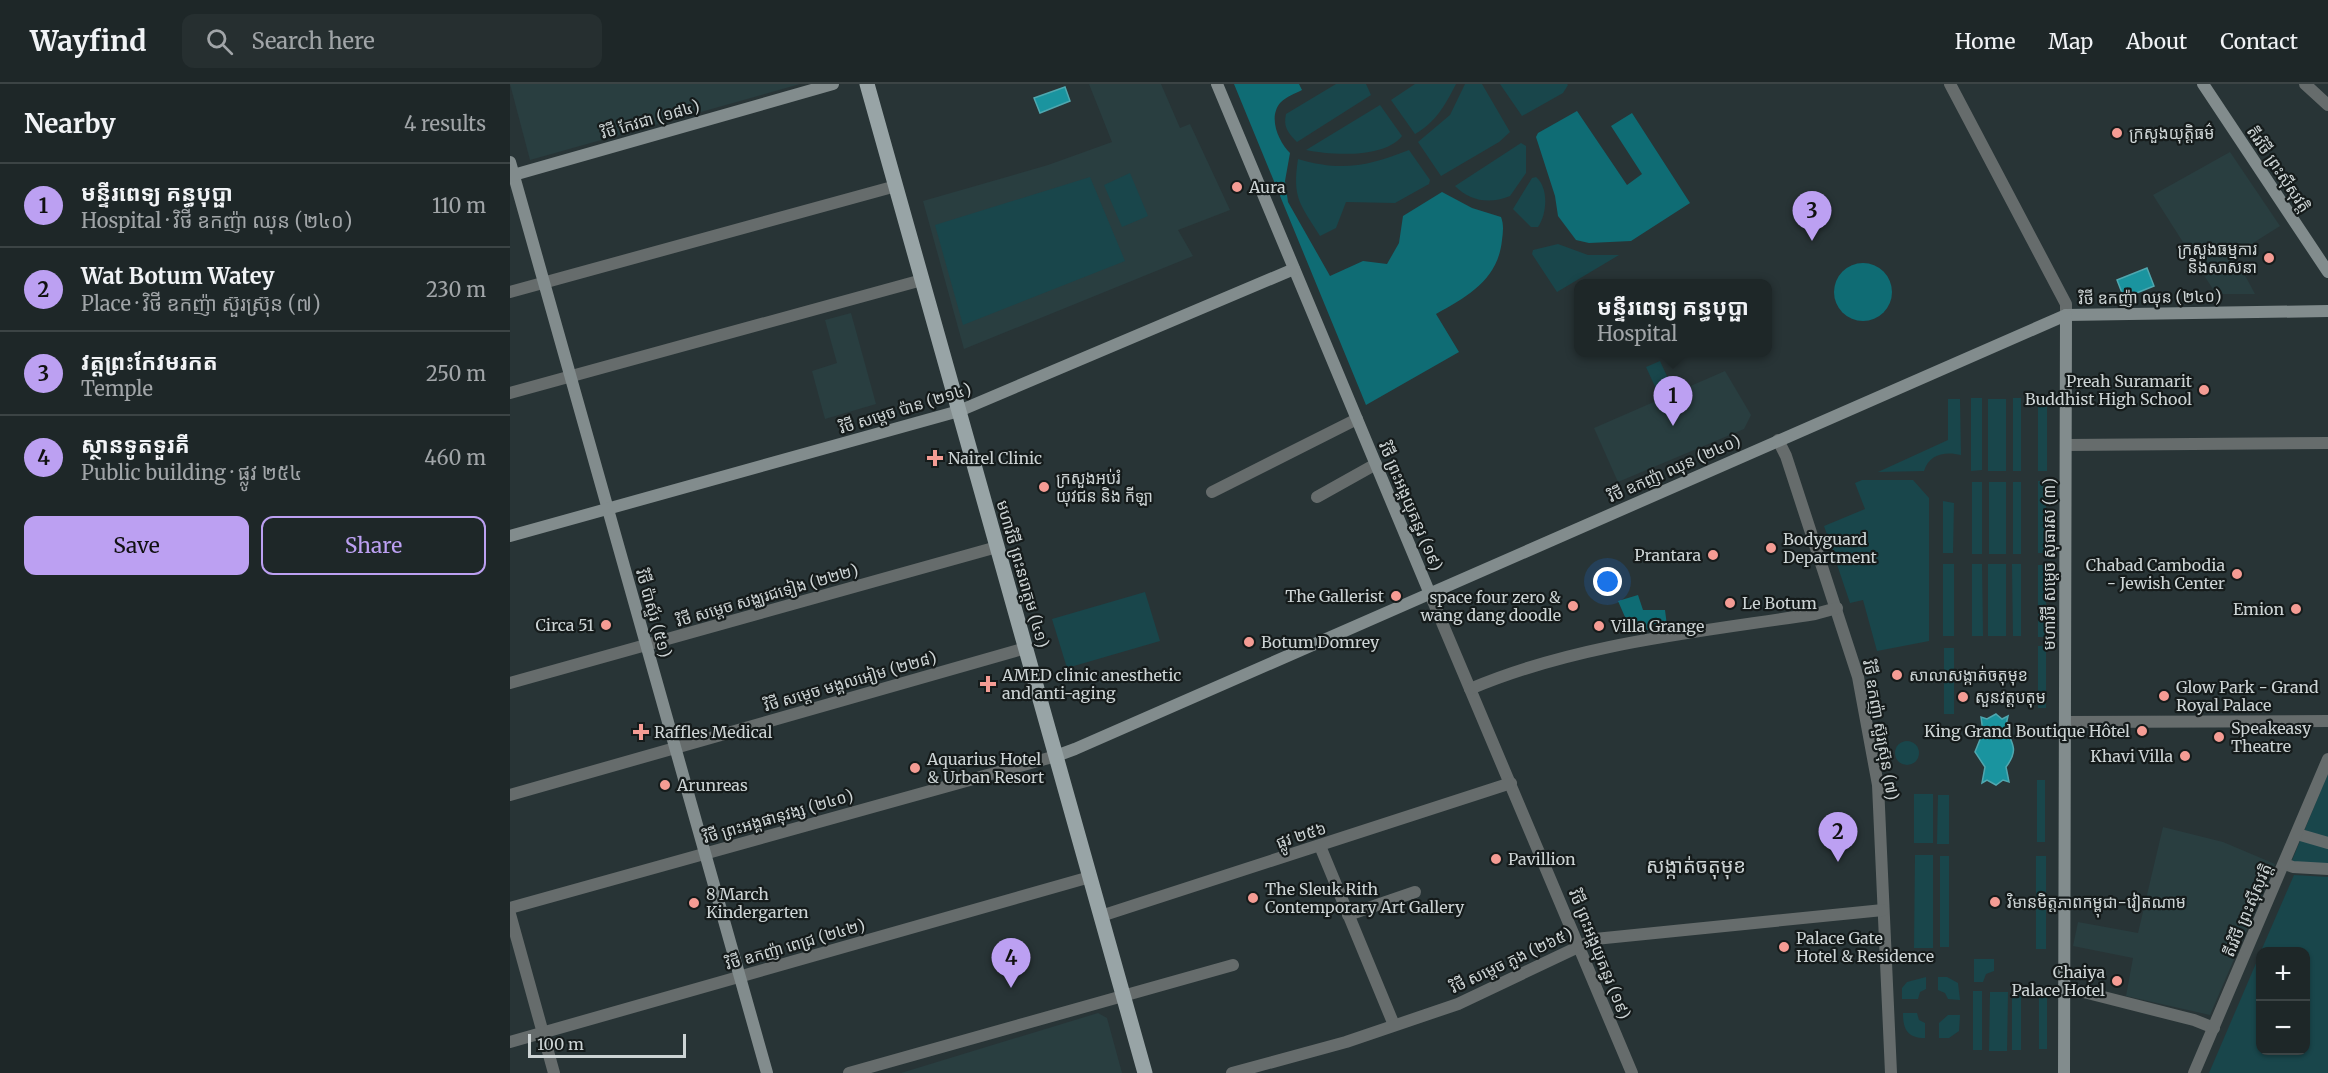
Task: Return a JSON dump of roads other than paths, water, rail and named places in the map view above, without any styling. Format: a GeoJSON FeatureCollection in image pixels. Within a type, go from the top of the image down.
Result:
{"type":"FeatureCollection","features":[{"type":"Feature","properties":{"kind":"main road","name":"មហាវិថី ព្រះនរោត្តម (៤១)"},"geometry":{"type":"LineString","coordinates":[[867,84],[1144,1073]]}},
{"type":"Feature","properties":{"kind":"street","name":"វិថី កែវជា (១៨៤)"},"geometry":{"type":"LineString","coordinates":[[512,175],[833,84]]}},
{"type":"Feature","properties":{"kind":"street","name":"វិថី ព្រះអង្គយុគន្ធរ (១៩)"},"geometry":{"type":"LineString","coordinates":[[1217,84],[1632,1073]]}},
{"type":"Feature","properties":{"kind":"street","name":"មហាវិថី សម្តេច សុធារស (៣)"},"geometry":{"type":"LineString","coordinates":[[1950,84],[2066,304],[2064,1073]]}},
{"type":"Feature","properties":{"kind":"street","name":"តីរវិថី ព្រះស៊ីសុវត្តិ"},"geometry":{"type":"LineString","coordinates":[[2203,84],[2328,272]]}},
{"type":"Feature","properties":{"kind":"street"},"geometry":{"type":"LineString","coordinates":[[2305,84],[2328,105]]}},
{"type":"Feature","properties":{"kind":"street","name":"វិថី ប៉ាស្ទ័រ (៥១)"},"geometry":{"type":"LineString","coordinates":[[510,162],[767,1073]]}},
{"type":"Feature","properties":{"kind":"street"},"geometry":{"type":"LineString","coordinates":[[510,292],[896,186]]}},
{"type":"Feature","properties":{"kind":"street","name":"វិថី សម្តេច ប៉ាន (២១៤)"},"geometry":{"type":"LineString","coordinates":[[510,536],[959,411],[1294,269]]}},
{"type":"Feature","properties":{"kind":"street"},"geometry":{"type":"LineString","coordinates":[[510,393],[922,280]]}},
{"type":"Feature","properties":{"kind":"street","name":"វិថី ឧកញ៉ា ឈុន (២៤០)"},"geometry":{"type":"LineString","coordinates":[[1056,756],[2066,315],[2328,312]]}},
{"type":"Feature","properties":{"kind":"street"},"geometry":{"type":"LineString","coordinates":[[1212,492],[1357,419]]}},
{"type":"Feature","properties":{"kind":"street","name":"វិថី ឧកញ៉ា ស៊ួរស៊្រុន (៧)"},"geometry":{"type":"LineString","coordinates":[[1778,440],[1786,456],[1858,677],[1878,785],[1891,1073]]}},
{"type":"Feature","properties":{"kind":"street"},"geometry":{"type":"LineString","coordinates":[[2066,445],[2328,443]]}},
{"type":"Feature","properties":{"kind":"street"},"geometry":{"type":"LineString","coordinates":[[1317,497],[1376,464]]}},
{"type":"Feature","properties":{"kind":"street","name":"វិថី សម្តេច សង្ឈរជទៀង (២២២)"},"geometry":{"type":"LineString","coordinates":[[510,683],[997,547]]}},
{"type":"Feature","properties":{"kind":"street"},"geometry":{"type":"LineString","coordinates":[[1470,689],[1494,679],[1570,656],[1815,614],[1837,608]]}},
{"type":"Feature","properties":{"kind":"street","name":"វិថី សម្តេច មង្គលអៀម (២២៨)"},"geometry":{"type":"LineString","coordinates":[[510,795],[1026,648]]}},
{"type":"Feature","properties":{"kind":"street"},"geometry":{"type":"LineString","coordinates":[[2065,722],[2328,721]]}},
{"type":"Feature","properties":{"kind":"street","name":"វិថី ព្រះអង្គផានុវង្ស (២៤០)"},"geometry":{"type":"LineString","coordinates":[[510,908],[1056,756]]}},
{"type":"Feature","properties":{"kind":"street","name":"តីរវិថី ព្រះស៊ីសុវត្តិ"},"geometry":{"type":"LineString","coordinates":[[2194,1073],[2328,759]]}},
{"type":"Feature","properties":{"kind":"street","name":"ផ្លូវ ២៥៦"},"geometry":{"type":"LineString","coordinates":[[1101,916],[1511,783]]}},
{"type":"Feature","properties":{"kind":"street"},"geometry":{"type":"LineString","coordinates":[[2297,834],[2328,843]]}},
{"type":"Feature","properties":{"kind":"street"},"geometry":{"type":"LineString","coordinates":[[1320,846],[1394,1025]]}},
{"type":"Feature","properties":{"kind":"street"},"geometry":{"type":"LineString","coordinates":[[2285,864],[2293,867],[2328,869]]}},
{"type":"Feature","properties":{"kind":"street","name":"វិថី ឧកញ៉ា ពេជ្រ (២៤២)"},"geometry":{"type":"LineString","coordinates":[[510,1042],[1090,877]]}},
{"type":"Feature","properties":{"kind":"street"},"geometry":{"type":"LineString","coordinates":[[1348,915],[1415,892]]}},
{"type":"Feature","properties":{"kind":"street","name":"វិថី សម្តេច ភួង (២៦៥)"},"geometry":{"type":"LineString","coordinates":[[1232,1073],[1458,1004],[1595,939],[1883,910]]}},
{"type":"Feature","properties":{"kind":"street"},"geometry":{"type":"LineString","coordinates":[[510,914],[554,1073]]}},
{"type":"Feature","properties":{"kind":"street"},"geometry":{"type":"LineString","coordinates":[[849,1073],[1123,994],[1233,965]]}},
{"type":"Feature","properties":{"kind":"street"},"geometry":{"type":"LineString","coordinates":[[2064,987],[2194,1020],[2214,1028]]}},
{"type":"Feature","properties":{"kind":"place","name":"ក្រសួងយុត្ដិធម៌"},"geometry":{"type":"Point","coordinates":[2117,133]}},
{"type":"Feature","properties":{"kind":"place","name":"Aura"},"geometry":{"type":"Point","coordinates":[1237,187]}},
{"type":"Feature","properties":{"kind":"place","name":"វត្តព្រះកែវមរកត"},"geometry":{"type":"Point","coordinates":[1812,241]}},
{"type":"Feature","properties":{"kind":"place","name":"ក្រសួងធម្មការ និងសាសនា"},"geometry":{"type":"Point","coordinates":[2269,258]}},
{"type":"Feature","properties":{"kind":"place","name":"Preah Suramarit Buddhist High School"},"geometry":{"type":"Point","coordinates":[2204,390]}},
{"type":"Feature","properties":{"kind":"place","name":"មន្ទីរពេទ្យ គន្ធបុប្ផា"},"geometry":{"type":"Point","coordinates":[1673,426]}},
{"type":"Feature","properties":{"kind":"place","name":"Nairel Clinic"},"geometry":{"type":"Point","coordinates":[935,458]}},
{"type":"Feature","properties":{"kind":"place","name":"ក្រសួងអប់រំ យុវជន និង កីឡា"},"geometry":{"type":"Point","coordinates":[1044,487]}},
{"type":"Feature","properties":{"kind":"place","name":"Bodyguard Department"},"geometry":{"type":"Point","coordinates":[1771,548]}},
{"type":"Feature","properties":{"kind":"place","name":"Prantara"},"geometry":{"type":"Point","coordinates":[1713,555]}},
{"type":"Feature","properties":{"kind":"place","name":"Chabad Cambodia - Jewish Center"},"geometry":{"type":"Point","coordinates":[2237,574]}},
{"type":"Feature","properties":{"kind":"place","name":"The Gallerist"},"geometry":{"type":"Point","coordinates":[1396,596]}},
{"type":"Feature","properties":{"kind":"place","name":"Le Botum"},"geometry":{"type":"Point","coordinates":[1730,603]}},
{"type":"Feature","properties":{"kind":"place","name":"space four zero & wang dang doodle"},"geometry":{"type":"Point","coordinates":[1573,606]}},
{"type":"Feature","properties":{"kind":"place","name":"Emion"},"geometry":{"type":"Point","coordinates":[2296,609]}},
{"type":"Feature","properties":{"kind":"place","name":"Circa 51"},"geometry":{"type":"Point","coordinates":[606,625]}},
{"type":"Feature","properties":{"kind":"place","name":"Villa Grange"},"geometry":{"type":"Point","coordinates":[1599,626]}},
{"type":"Feature","properties":{"kind":"place","name":"Botum Domrey"},"geometry":{"type":"Point","coordinates":[1249,642]}},
{"type":"Feature","properties":{"kind":"place","name":"សាលាសង្កាត់ចតុមុខ"},"geometry":{"type":"Point","coordinates":[1897,675]}},
{"type":"Feature","properties":{"kind":"place","name":"AMED clinic anesthetic and anti-aging"},"geometry":{"type":"Point","coordinates":[988,684]}},
{"type":"Feature","properties":{"kind":"place","name":"Glow Park - Grand Royal Palace"},"geometry":{"type":"Point","coordinates":[2164,696]}},
{"type":"Feature","properties":{"kind":"place","name":"សួនវត្តបតុម"},"geometry":{"type":"Point","coordinates":[1963,697]}},
{"type":"Feature","properties":{"kind":"place","name":"King Grand Boutique Hôtel"},"geometry":{"type":"Point","coordinates":[2142,731]}},
{"type":"Feature","properties":{"kind":"place","name":"Raffles Medical"},"geometry":{"type":"Point","coordinates":[641,732]}},
{"type":"Feature","properties":{"kind":"place","name":"Speakeasy Theatre"},"geometry":{"type":"Point","coordinates":[2219,737]}},
{"type":"Feature","properties":{"kind":"place","name":"Khavi Villa"},"geometry":{"type":"Point","coordinates":[2185,756]}},
{"type":"Feature","properties":{"kind":"place","name":"Aquarius Hotel & Urban Resort"},"geometry":{"type":"Point","coordinates":[915,768]}},
{"type":"Feature","properties":{"kind":"place","name":"Arunreas"},"geometry":{"type":"Point","coordinates":[665,785]}},
{"type":"Feature","properties":{"kind":"place","name":"Pavillion"},"geometry":{"type":"Point","coordinates":[1496,859]}},
{"type":"Feature","properties":{"kind":"place","name":"Wat Botum Watey"},"geometry":{"type":"Point","coordinates":[1838,862]}},
{"type":"Feature","properties":{"kind":"place","name":"The Sleuk Rith Contemporary Art Gallery"},"geometry":{"type":"Point","coordinates":[1253,898]}},
{"type":"Feature","properties":{"kind":"place","name":"វិមានមិត្តភាពកម្ពុជា-វៀតណាម"},"geometry":{"type":"Point","coordinates":[1995,902]}},
{"type":"Feature","properties":{"kind":"place","name":"8 March Kindergarten"},"geometry":{"type":"Point","coordinates":[694,903]}},
{"type":"Feature","properties":{"kind":"place","name":"Palace Gate Hotel & Residence"},"geometry":{"type":"Point","coordinates":[1784,947]}},
{"type":"Feature","properties":{"kind":"place","name":"Chaiya Palace Hotel"},"geometry":{"type":"Point","coordinates":[2117,981]}},
{"type":"Feature","properties":{"kind":"place","name":"ស្ថានទូតទួរគី"},"geometry":{"type":"Point","coordinates":[1011,988]}},
{"type":"Feature","properties":{"kind":"district","name":"សង្កាត់ចតុមុខ"},"geometry":{"type":"Point","coordinates":[1696,866]}}]}
